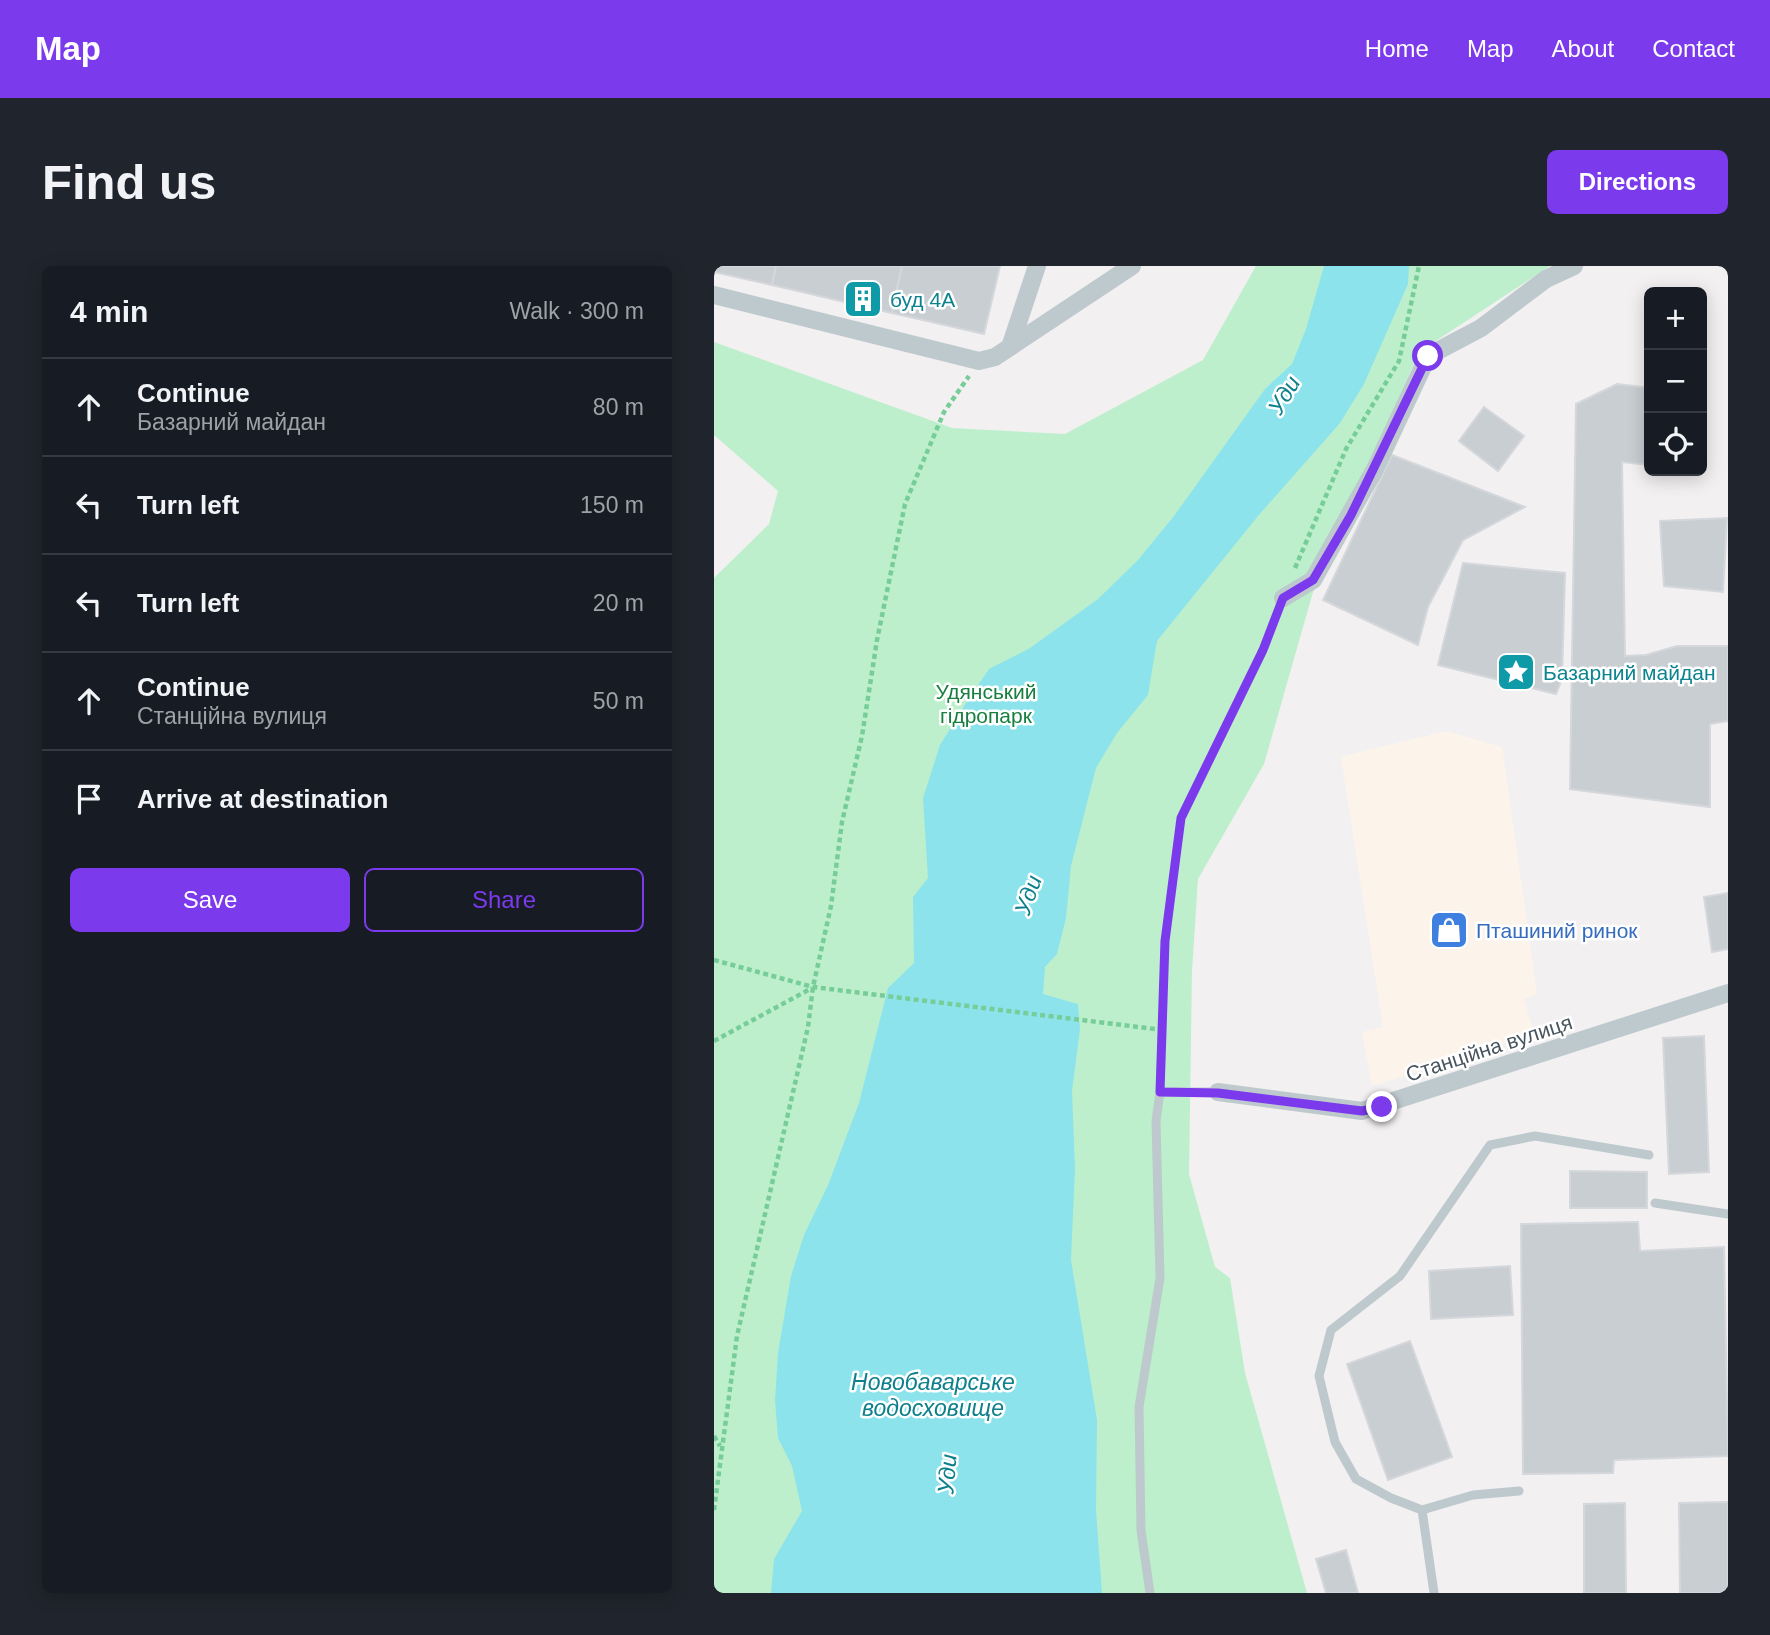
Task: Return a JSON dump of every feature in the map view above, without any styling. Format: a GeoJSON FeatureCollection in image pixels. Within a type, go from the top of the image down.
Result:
{"type":"FeatureCollection","features":[{"type":"Feature","properties":{"kind":"street"},"geometry":{"type":"LineString","coordinates":[[1010,346],[1037,266]]}},
{"type":"Feature","properties":{"kind":"street"},"geometry":{"type":"LineString","coordinates":[[714,295],[979,361],[995,357],[1132,266]]}},
{"type":"Feature","properties":{"kind":"street"},"geometry":{"type":"LineString","coordinates":[[1283,598],[1313,580],[1351,515],[1428,356],[1481,328],[1546,279],[1574,266]]}},
{"type":"Feature","properties":{"kind":"street","name":"Станційна вулиця"},"geometry":{"type":"LineString","coordinates":[[1218,1093],[1362,1111],[1728,993]]}},
{"type":"Feature","properties":{"kind":"lane"},"geometry":{"type":"LineString","coordinates":[[1150,1593],[1141,1530],[1139,1407],[1160,1278],[1156,1121],[1160,1092],[1218,1093]]}},
{"type":"Feature","properties":{"kind":"lane"},"geometry":{"type":"LineString","coordinates":[[1520,1491],[1473,1495],[1422,1510],[1391,1498],[1356,1479],[1335,1442],[1319,1376],[1331,1330],[1400,1276],[1490,1145],[1535,1136],[1649,1155]]}},
{"type":"Feature","properties":{"kind":"lane"},"geometry":{"type":"LineString","coordinates":[[1655,1203],[1728,1214]]}},
{"type":"Feature","properties":{"kind":"lane"},"geometry":{"type":"LineString","coordinates":[[1422,1510],[1434,1593]]}},
{"type":"Feature","properties":{"kind":"path"},"geometry":{"type":"LineString","coordinates":[[1160,1092],[1165,941],[1181,818],[1258,661],[1346,449],[1399,361],[1419,266]]}},
{"type":"Feature","properties":{"kind":"path"},"geometry":{"type":"LineString","coordinates":[[714,1510],[720,1447],[737,1336],[772,1172],[808,1027],[813,987],[831,906],[842,822],[862,736],[877,640],[905,504],[944,412],[979,361]]}},
{"type":"Feature","properties":{"kind":"path"},"geometry":{"type":"LineString","coordinates":[[714,960],[832,990],[1163,1030]]}},
{"type":"Feature","properties":{"kind":"path"},"geometry":{"type":"LineString","coordinates":[[714,1041],[813,987]]}},
{"type":"Feature","properties":{"kind":"path"},"geometry":{"type":"LineString","coordinates":[[714,1436],[720,1447]]}},
{"type":"Feature","properties":{"kind":"shaded area","name":"Пташиний ринок"},"geometry":{"type":"Polygon","coordinates":[[[1446,731],[1502,747],[1537,994],[1524,999],[1534,1034],[1372,1086],[1362,1032],[1383,1027],[1341,757],[1446,731]]]}},
{"type":"Feature","properties":{"kind":"green space","name":"Удянський гідропарк"},"geometry":{"type":"Polygon","coordinates":[[[1256,266],[1550,266],[1419,352],[1313,592],[1264,764],[1198,879],[1192,971],[1189,1174],[1215,1267],[1230,1278],[1245,1373],[1307,1593],[714,1593],[714,578],[769,524],[778,491],[714,435],[714,342],[952,428],[1065,434],[1203,360],[1256,266]]]}},
{"type":"Feature","properties":{"kind":"water","name":"Новобаварське водосховище"},"geometry":{"type":"Polygon","coordinates":[[[1324,266],[1409,266],[1408,284],[1364,384],[1340,423],[1258,516],[1157,641],[1148,695],[1117,733],[1096,768],[1071,866],[1066,918],[1057,954],[1045,967],[1043,994],[1078,1004],[1080,1029],[1072,1091],[1075,1169],[1071,1260],[1097,1420],[1096,1510],[1102,1593],[771,1593],[774,1559],[802,1511],[792,1466],[778,1438],[775,1400],[778,1353],[791,1276],[804,1235],[828,1185],[859,1103],[888,988],[914,963],[913,897],[928,878],[923,798],[940,745],[989,669],[1030,648],[1098,599],[1138,560],[1174,516],[1265,389],[1292,364],[1306,329],[1324,266]]]}},
{"type":"Feature","properties":{"kind":"building"},"geometry":{"type":"Polygon","coordinates":[[[714,266],[776,266],[772,285],[714,272],[714,266]]]}},
{"type":"Feature","properties":{"kind":"building","name":"буд 4А"},"geometry":{"type":"Polygon","coordinates":[[[776,266],[902,266],[892,313],[772,285],[776,266]]]}},
{"type":"Feature","properties":{"kind":"building"},"geometry":{"type":"Polygon","coordinates":[[[902,266],[1000,266],[984,334],[892,313],[902,266]]]}},
{"type":"Feature","properties":{"kind":"building"},"geometry":{"type":"Polygon","coordinates":[[[1617,384],[1644,387],[1644,464],[1622,462],[1625,656],[1646,655],[1677,646],[1728,646],[1728,721],[1710,724],[1710,807],[1570,789],[1576,404],[1617,384]]]}},
{"type":"Feature","properties":{"kind":"building"},"geometry":{"type":"Polygon","coordinates":[[[1484,407],[1524,436],[1498,471],[1459,441],[1484,407]]]}},
{"type":"Feature","properties":{"kind":"building"},"geometry":{"type":"Polygon","coordinates":[[[1392,455],[1525,507],[1463,540],[1428,607],[1418,645],[1323,600],[1392,455]]]}},
{"type":"Feature","properties":{"kind":"building"},"geometry":{"type":"Polygon","coordinates":[[[1727,518],[1723,592],[1664,586],[1660,521],[1727,518]]]}},
{"type":"Feature","properties":{"kind":"building"},"geometry":{"type":"Polygon","coordinates":[[[1463,563],[1565,573],[1562,679],[1556,694],[1438,665],[1463,563]]]}},
{"type":"Feature","properties":{"kind":"building"},"geometry":{"type":"Polygon","coordinates":[[[1728,893],[1728,949],[1712,952],[1704,897],[1728,893]]]}},
{"type":"Feature","properties":{"kind":"building"},"geometry":{"type":"Polygon","coordinates":[[[1704,1036],[1709,1172],[1669,1174],[1663,1038],[1704,1036]]]}},
{"type":"Feature","properties":{"kind":"building"},"geometry":{"type":"Polygon","coordinates":[[[1570,1171],[1647,1172],[1647,1208],[1570,1208],[1570,1171]]]}},
{"type":"Feature","properties":{"kind":"building"},"geometry":{"type":"Polygon","coordinates":[[[1638,1222],[1640,1251],[1724,1247],[1728,1456],[1614,1460],[1613,1473],[1523,1474],[1521,1224],[1638,1222]]]}},
{"type":"Feature","properties":{"kind":"building"},"geometry":{"type":"Polygon","coordinates":[[[1510,1266],[1513,1315],[1431,1319],[1429,1271],[1510,1266]]]}},
{"type":"Feature","properties":{"kind":"building"},"geometry":{"type":"Polygon","coordinates":[[[1410,1341],[1452,1457],[1388,1480],[1347,1364],[1410,1341]]]}},
{"type":"Feature","properties":{"kind":"building"},"geometry":{"type":"Polygon","coordinates":[[[1728,1502],[1728,1593],[1680,1593],[1679,1503],[1728,1502]]]}},
{"type":"Feature","properties":{"kind":"building"},"geometry":{"type":"Polygon","coordinates":[[[1625,1503],[1626,1593],[1584,1593],[1584,1504],[1625,1503]]]}},
{"type":"Feature","properties":{"kind":"building"},"geometry":{"type":"Polygon","coordinates":[[[1346,1550],[1358,1593],[1326,1593],[1316,1559],[1346,1550]]]}},
{"type":"Feature","properties":{"kind":"place","name":"буд 4А"},"geometry":{"type":"Point","coordinates":[863,299]}},
{"type":"Feature","properties":{"kind":"place","name":"Базарний майдан"},"geometry":{"type":"Point","coordinates":[1516,672]}},
{"type":"Feature","properties":{"kind":"place","name":"Пташиний ринок"},"geometry":{"type":"Point","coordinates":[1449,930]}},
{"type":"Feature","properties":{"kind":"route"},"geometry":{"type":"LineString","coordinates":[[1382,1107],[1362,1111],[1218,1093],[1160,1092],[1165,941],[1181,818],[1263,650],[1283,598],[1313,580],[1375,469],[1428,356]]}},
{"type":"Feature","properties":{"kind":"water label","name":"Уди"},"geometry":{"type":"Point","coordinates":[1284,395]}},
{"type":"Feature","properties":{"kind":"water label","name":"Уди"},"geometry":{"type":"Point","coordinates":[1028,895]}},
{"type":"Feature","properties":{"kind":"water label","name":"Уди"},"geometry":{"type":"Point","coordinates":[947,1474]}}]}
